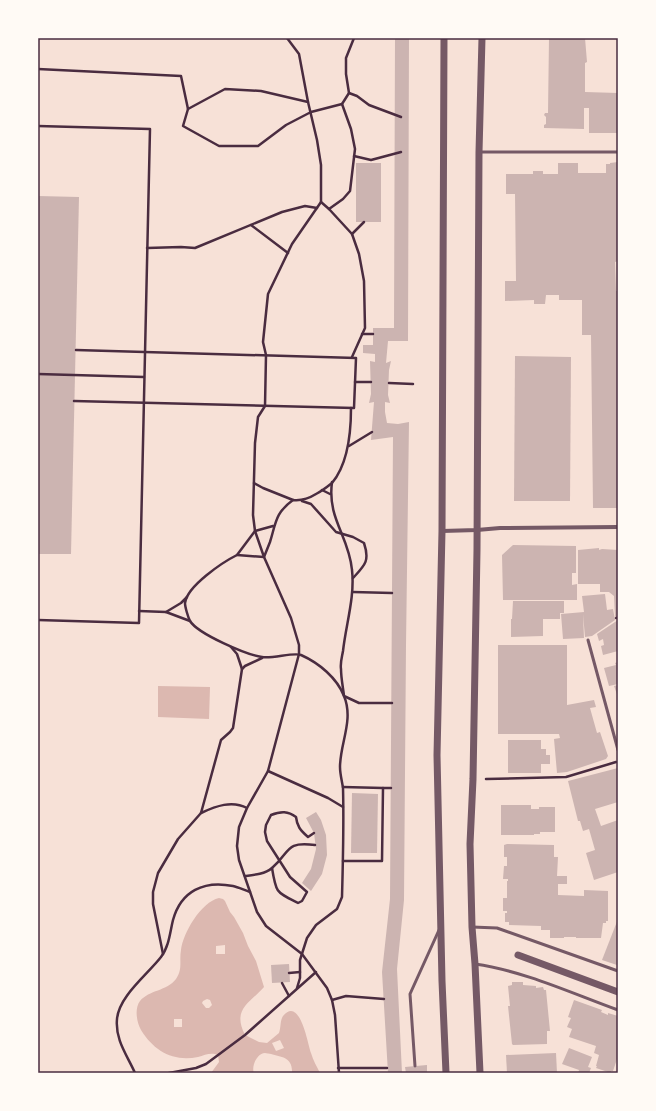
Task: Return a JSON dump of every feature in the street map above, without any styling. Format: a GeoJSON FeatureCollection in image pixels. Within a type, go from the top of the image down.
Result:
{"type":"FeatureCollection","features":[{"type":"Feature","properties":{"kind":"street"},"geometry":{"type":"LineString","coordinates":[[444,38],[442,531],[437,755],[446,1073]]}},
{"type":"Feature","properties":{"kind":"street"},"geometry":{"type":"LineString","coordinates":[[480,1073],[472,926],[470,844],[473,779],[477,530],[479,152],[482,38]]}},
{"type":"Feature","properties":{"kind":"street"},"geometry":{"type":"LineString","coordinates":[[442,531],[500,528],[618,528]]}},
{"type":"Feature","properties":{"kind":"street"},"geometry":{"type":"LineString","coordinates":[[518,955],[618,992]]}},
{"type":"Feature","properties":{"kind":"lane"},"geometry":{"type":"LineString","coordinates":[[479,152],[618,152]]}},
{"type":"Feature","properties":{"kind":"lane"},"geometry":{"type":"LineString","coordinates":[[588,640],[618,750]]}},
{"type":"Feature","properties":{"kind":"lane"},"geometry":{"type":"LineString","coordinates":[[472,926],[497,928],[618,971]]}},
{"type":"Feature","properties":{"kind":"lane"},"geometry":{"type":"LineString","coordinates":[[415,1066],[410,994],[441,927]]}},
{"type":"Feature","properties":{"kind":"lane"},"geometry":{"type":"LineString","coordinates":[[475,964],[498,967],[618,1010]]}},
{"type":"Feature","properties":{"kind":"path"},"geometry":{"type":"LineString","coordinates":[[287,38],[299,54],[321,165],[321,202],[292,244],[268,294],[263,342],[266,355],[265,406],[258,417],[255,443],[253,515],[255,531],[264,557],[292,618],[299,644],[299,654],[268,771],[247,808],[239,827],[237,846],[239,860],[257,912],[266,926],[302,954],[327,988],[332,1000],[335,1015],[339,1073]]}},
{"type":"Feature","properties":{"kind":"path"},"geometry":{"type":"LineString","coordinates":[[38,69],[181,76],[188,109],[183,126],[219,146],[258,146],[286,125],[311,112],[342,104],[349,93],[346,74],[346,58],[354,38]]}},
{"type":"Feature","properties":{"kind":"path"},"geometry":{"type":"LineString","coordinates":[[188,109],[225,89],[261,91],[308,102]]}},
{"type":"Feature","properties":{"kind":"path"},"geometry":{"type":"LineString","coordinates":[[349,93],[357,96],[369,105],[402,117]]}},
{"type":"Feature","properties":{"kind":"path"},"geometry":{"type":"LineString","coordinates":[[329,209],[343,199],[350,190],[355,149],[351,129],[342,104]]}},
{"type":"Feature","properties":{"kind":"path"},"geometry":{"type":"LineString","coordinates":[[38,126],[150,129],[139,623],[38,620]]}},
{"type":"Feature","properties":{"kind":"path"},"geometry":{"type":"LineString","coordinates":[[354,156],[371,161],[401,152]]}},
{"type":"Feature","properties":{"kind":"path"},"geometry":{"type":"LineString","coordinates":[[321,202],[352,234],[359,254],[364,281],[365,328],[352,358]]}},
{"type":"Feature","properties":{"kind":"path"},"geometry":{"type":"LineString","coordinates":[[147,248],[195,248],[282,212],[305,206],[317,208]]}},
{"type":"Feature","properties":{"kind":"path"},"geometry":{"type":"LineString","coordinates":[[352,234],[364,222]]}},
{"type":"Feature","properties":{"kind":"path"},"geometry":{"type":"LineString","coordinates":[[251,225],[288,253]]}},
{"type":"Feature","properties":{"kind":"path"},"geometry":{"type":"LineString","coordinates":[[362,334],[373,334]]}},
{"type":"Feature","properties":{"kind":"path"},"geometry":{"type":"LineString","coordinates":[[76,350],[356,358],[354,408],[351,408],[348,446],[342,465],[332,482],[309,498],[301,501]]}},
{"type":"Feature","properties":{"kind":"path"},"geometry":{"type":"LineString","coordinates":[[38,374],[144,377]]}},
{"type":"Feature","properties":{"kind":"path"},"geometry":{"type":"LineString","coordinates":[[355,382],[371,382]]}},
{"type":"Feature","properties":{"kind":"path"},"geometry":{"type":"LineString","coordinates":[[389,383],[413,384]]}},
{"type":"Feature","properties":{"kind":"path"},"geometry":{"type":"LineString","coordinates":[[74,401],[351,408]]}},
{"type":"Feature","properties":{"kind":"path"},"geometry":{"type":"LineString","coordinates":[[348,446],[372,432]]}},
{"type":"Feature","properties":{"kind":"path"},"geometry":{"type":"LineString","coordinates":[[297,988],[300,972],[300,960],[307,938],[316,925],[337,909],[342,897],[343,787],[340,767],[349,718],[340,669],[353,592],[353,578],[350,552],[335,519],[330,494],[332,482]]}},
{"type":"Feature","properties":{"kind":"path"},"geometry":{"type":"LineString","coordinates":[[254,483],[262,488],[293,500],[311,504],[336,532],[353,537],[364,543],[368,554],[365,564],[353,578]]}},
{"type":"Feature","properties":{"kind":"path"},"geometry":{"type":"LineString","coordinates":[[322,490],[330,494]]}},
{"type":"Feature","properties":{"kind":"path"},"geometry":{"type":"LineString","coordinates":[[264,557],[270,542],[276,518],[281,510],[293,500]]}},
{"type":"Feature","properties":{"kind":"path"},"geometry":{"type":"LineString","coordinates":[[166,612],[181,603],[198,583],[212,570],[237,555],[255,531],[273,526]]}},
{"type":"Feature","properties":{"kind":"path"},"geometry":{"type":"LineString","coordinates":[[237,555],[264,557]]}},
{"type":"Feature","properties":{"kind":"path"},"geometry":{"type":"LineString","coordinates":[[353,592],[392,593]]}},
{"type":"Feature","properties":{"kind":"path"},"geometry":{"type":"LineString","coordinates":[[187,597],[185,604],[190,621]]}},
{"type":"Feature","properties":{"kind":"path"},"geometry":{"type":"LineString","coordinates":[[139,611],[166,612],[190,621],[198,628],[231,647],[262,657],[299,654],[317,665],[332,677],[344,696],[359,703],[392,703]]}},
{"type":"Feature","properties":{"kind":"path"},"geometry":{"type":"LineString","coordinates":[[201,813],[221,740],[230,732],[232,728],[242,669],[237,654],[231,647]]}},
{"type":"Feature","properties":{"kind":"path"},"geometry":{"type":"LineString","coordinates":[[242,669],[262,657]]}},
{"type":"Feature","properties":{"kind":"path"},"geometry":{"type":"LineString","coordinates":[[473,779],[566,777],[618,761]]}},
{"type":"Feature","properties":{"kind":"path"},"geometry":{"type":"LineString","coordinates":[[268,771],[328,798],[343,807]]}},
{"type":"Feature","properties":{"kind":"path"},"geometry":{"type":"LineString","coordinates":[[343,787],[391,788]]}},
{"type":"Feature","properties":{"kind":"path"},"geometry":{"type":"LineString","coordinates":[[343,862],[382,861],[383,788]]}},
{"type":"Feature","properties":{"kind":"path"},"geometry":{"type":"LineString","coordinates":[[163,954],[153,904],[153,892],[158,873],[178,839],[201,813],[213,807],[228,804],[241,805],[247,808]]}},
{"type":"Feature","properties":{"kind":"path"},"geometry":{"type":"LineString","coordinates":[[272,868],[275,886],[280,894],[298,903],[302,901],[307,892],[290,877],[267,841],[265,832],[266,825],[271,815],[289,812],[296,817],[300,830],[308,837]]}},
{"type":"Feature","properties":{"kind":"path"},"geometry":{"type":"LineString","coordinates":[[305,844],[308,837],[314,833]]}},
{"type":"Feature","properties":{"kind":"path"},"geometry":{"type":"LineString","coordinates":[[245,876],[259,874],[272,868],[293,845],[316,845]]}},
{"type":"Feature","properties":{"kind":"path"},"geometry":{"type":"LineString","coordinates":[[135,1073],[121,1046],[117,1031],[119,1008],[125,998],[163,954],[177,909],[190,892],[210,885],[233,886],[250,892]]}},
{"type":"Feature","properties":{"kind":"path"},"geometry":{"type":"LineString","coordinates":[[289,973],[300,972]]}},
{"type":"Feature","properties":{"kind":"path"},"geometry":{"type":"LineString","coordinates":[[170,1073],[196,1068],[206,1064],[245,1035],[316,972]]}},
{"type":"Feature","properties":{"kind":"path"},"geometry":{"type":"LineString","coordinates":[[282,982],[289,996]]}},
{"type":"Feature","properties":{"kind":"path"},"geometry":{"type":"LineString","coordinates":[[332,1000],[346,996],[384,999]]}},
{"type":"Feature","properties":{"kind":"path"},"geometry":{"type":"LineString","coordinates":[[338,1068],[387,1068]]}},
{"type":"Feature","properties":{"kind":"shaded area"},"geometry":{"type":"Polygon","coordinates":[[[158,686],[210,687],[209,719],[158,717],[158,686]]]}},
{"type":"Feature","properties":{"kind":"shaded area"},"geometry":{"type":"Polygon","coordinates":[[[219,898],[225,901],[243,933],[256,961],[264,987],[248,1003],[241,1013],[241,1026],[245,1035],[259,1042],[267,1043],[279,1033],[283,1016],[289,1011],[294,1012],[299,1016],[312,1056],[320,1073],[292,1073],[291,1064],[286,1059],[265,1053],[259,1055],[255,1061],[253,1067],[254,1073],[211,1073],[219,1062],[218,1055],[210,1054],[189,1058],[172,1056],[158,1049],[152,1044],[141,1030],[138,1024],[137,1016],[138,1004],[144,997],[168,986],[176,979],[180,968],[180,954],[185,935],[194,919],[206,905],[219,898]],[[225,945],[216,946],[216,954],[225,954],[225,945]],[[207,999],[202,1003],[206,1008],[209,1008],[212,1005],[210,1000],[207,999]],[[174,1019],[174,1027],[182,1027],[182,1019],[174,1019]],[[280,1040],[272,1043],[276,1051],[284,1048],[280,1040]]]}},
{"type":"Feature","properties":{"kind":"building"},"geometry":{"type":"Polygon","coordinates":[[[395,38],[409,38],[408,341],[388,341],[386,363],[391,361],[389,370],[388,395],[390,403],[385,402],[385,412],[387,423],[398,424],[409,422],[404,900],[397,969],[402,1073],[388,1073],[382,972],[390,899],[393,437],[371,440],[374,402],[369,403],[371,394],[370,361],[375,362],[375,354],[363,353],[363,345],[373,345],[373,328],[394,328],[395,38]]]}},
{"type":"Feature","properties":{"kind":"building"},"geometry":{"type":"Polygon","coordinates":[[[549,38],[585,38],[587,62],[585,63],[585,92],[618,93],[618,133],[589,133],[589,108],[584,108],[584,129],[544,128],[544,125],[546,124],[546,117],[544,115],[545,113],[548,113],[549,38]]]}},
{"type":"Feature","properties":{"kind":"building"},"geometry":{"type":"Polygon","coordinates":[[[618,162],[618,261],[615,262],[616,291],[618,291],[618,508],[593,508],[591,335],[582,335],[582,300],[559,300],[559,295],[546,295],[545,304],[534,304],[534,300],[505,301],[505,281],[516,281],[515,194],[506,194],[506,174],[533,174],[533,171],[543,171],[543,174],[558,174],[558,163],[578,163],[578,173],[606,173],[606,164],[618,162]]]}},
{"type":"Feature","properties":{"kind":"building"},"geometry":{"type":"Polygon","coordinates":[[[356,163],[381,163],[381,222],[356,222],[356,163]]]}},
{"type":"Feature","properties":{"kind":"building"},"geometry":{"type":"Polygon","coordinates":[[[38,196],[79,197],[71,554],[38,554],[38,196]]]}},
{"type":"Feature","properties":{"kind":"building"},"geometry":{"type":"Polygon","coordinates":[[[515,356],[571,357],[570,501],[514,501],[515,356]]]}},
{"type":"Feature","properties":{"kind":"building"},"geometry":{"type":"Polygon","coordinates":[[[513,545],[576,546],[576,573],[572,573],[572,585],[577,584],[577,600],[503,600],[502,555],[513,545]]]}},
{"type":"Feature","properties":{"kind":"building"},"geometry":{"type":"Polygon","coordinates":[[[599,548],[599,550],[618,550],[618,615],[615,617],[614,596],[609,592],[600,592],[600,584],[578,584],[578,550],[599,548]]]}},
{"type":"Feature","properties":{"kind":"building"},"geometry":{"type":"Polygon","coordinates":[[[605,594],[607,610],[613,609],[615,620],[592,636],[585,637],[583,614],[584,638],[563,639],[561,614],[584,612],[582,596],[605,594]]]}},
{"type":"Feature","properties":{"kind":"building"},"geometry":{"type":"Polygon","coordinates":[[[513,601],[564,601],[564,613],[560,613],[560,619],[543,619],[543,636],[511,637],[513,601]]]}},
{"type":"Feature","properties":{"kind":"building"},"geometry":{"type":"Polygon","coordinates":[[[618,620],[618,651],[603,655],[601,646],[604,645],[603,639],[599,641],[597,634],[618,620]]]}},
{"type":"Feature","properties":{"kind":"building"},"geometry":{"type":"Polygon","coordinates":[[[498,645],[567,645],[567,705],[594,700],[596,707],[590,708],[597,733],[600,732],[608,756],[606,759],[567,772],[557,773],[554,739],[560,738],[559,734],[498,734],[498,645]]]}},
{"type":"Feature","properties":{"kind":"building"},"geometry":{"type":"Polygon","coordinates":[[[618,662],[618,684],[609,686],[604,668],[616,665],[615,663],[618,662]]]}},
{"type":"Feature","properties":{"kind":"building"},"geometry":{"type":"Polygon","coordinates":[[[618,685],[618,697],[614,686],[618,685]]]}},
{"type":"Feature","properties":{"kind":"building"},"geometry":{"type":"Polygon","coordinates":[[[508,740],[541,740],[541,749],[546,749],[546,755],[550,755],[550,764],[541,764],[541,773],[508,773],[508,740]]]}},
{"type":"Feature","properties":{"kind":"building"},"geometry":{"type":"Polygon","coordinates":[[[618,768],[618,802],[595,809],[601,826],[618,820],[618,872],[594,880],[586,853],[595,850],[589,829],[583,831],[580,821],[578,821],[568,781],[618,768]]]}},
{"type":"Feature","properties":{"kind":"building"},"geometry":{"type":"Polygon","coordinates":[[[352,793],[378,794],[377,853],[351,853],[352,793]]]}},
{"type":"Feature","properties":{"kind":"building"},"geometry":{"type":"Polygon","coordinates":[[[501,805],[531,805],[531,809],[539,809],[539,807],[555,807],[555,832],[540,832],[540,834],[534,835],[501,835],[501,805]]]}},
{"type":"Feature","properties":{"kind":"building"},"geometry":{"type":"Polygon","coordinates":[[[316,812],[321,820],[326,835],[327,855],[322,874],[311,891],[302,883],[311,869],[316,849],[314,833],[306,818],[316,812]]]}},
{"type":"Feature","properties":{"kind":"building"},"geometry":{"type":"Polygon","coordinates":[[[504,845],[554,845],[554,857],[558,857],[557,876],[567,876],[567,884],[558,884],[558,895],[584,896],[584,890],[608,891],[608,921],[603,923],[601,938],[550,938],[550,930],[541,930],[541,926],[509,925],[509,922],[505,922],[505,913],[507,913],[507,911],[503,911],[503,898],[507,898],[508,879],[503,879],[504,866],[507,866],[507,857],[504,857],[504,845]]]}},
{"type":"Feature","properties":{"kind":"building"},"geometry":{"type":"Polygon","coordinates":[[[618,919],[618,965],[617,965],[602,960],[618,919]]]}},
{"type":"Feature","properties":{"kind":"building"},"geometry":{"type":"Polygon","coordinates":[[[289,964],[290,982],[272,983],[271,965],[289,964]]]}},
{"type":"Feature","properties":{"kind":"building"},"geometry":{"type":"Polygon","coordinates":[[[512,982],[523,982],[523,985],[536,986],[536,988],[543,987],[544,990],[546,990],[550,1031],[547,1031],[547,1044],[512,1044],[508,1006],[510,1006],[508,986],[512,985],[512,982]]]}},
{"type":"Feature","properties":{"kind":"building"},"geometry":{"type":"Polygon","coordinates":[[[574,1000],[602,1010],[601,1012],[608,1015],[608,1013],[618,1016],[618,1056],[611,1073],[596,1068],[599,1055],[594,1053],[596,1046],[569,1037],[572,1029],[567,1027],[571,1018],[568,1017],[574,1000]]]}},
{"type":"Feature","properties":{"kind":"building"},"geometry":{"type":"Polygon","coordinates":[[[569,1048],[592,1057],[588,1067],[591,1068],[589,1073],[578,1073],[579,1070],[562,1064],[569,1048]]]}},
{"type":"Feature","properties":{"kind":"building"},"geometry":{"type":"Polygon","coordinates":[[[556,1053],[557,1073],[507,1073],[506,1055],[556,1053]]]}},
{"type":"Feature","properties":{"kind":"building"},"geometry":{"type":"Polygon","coordinates":[[[427,1065],[427,1073],[406,1073],[405,1067],[427,1065]]]}}]}
